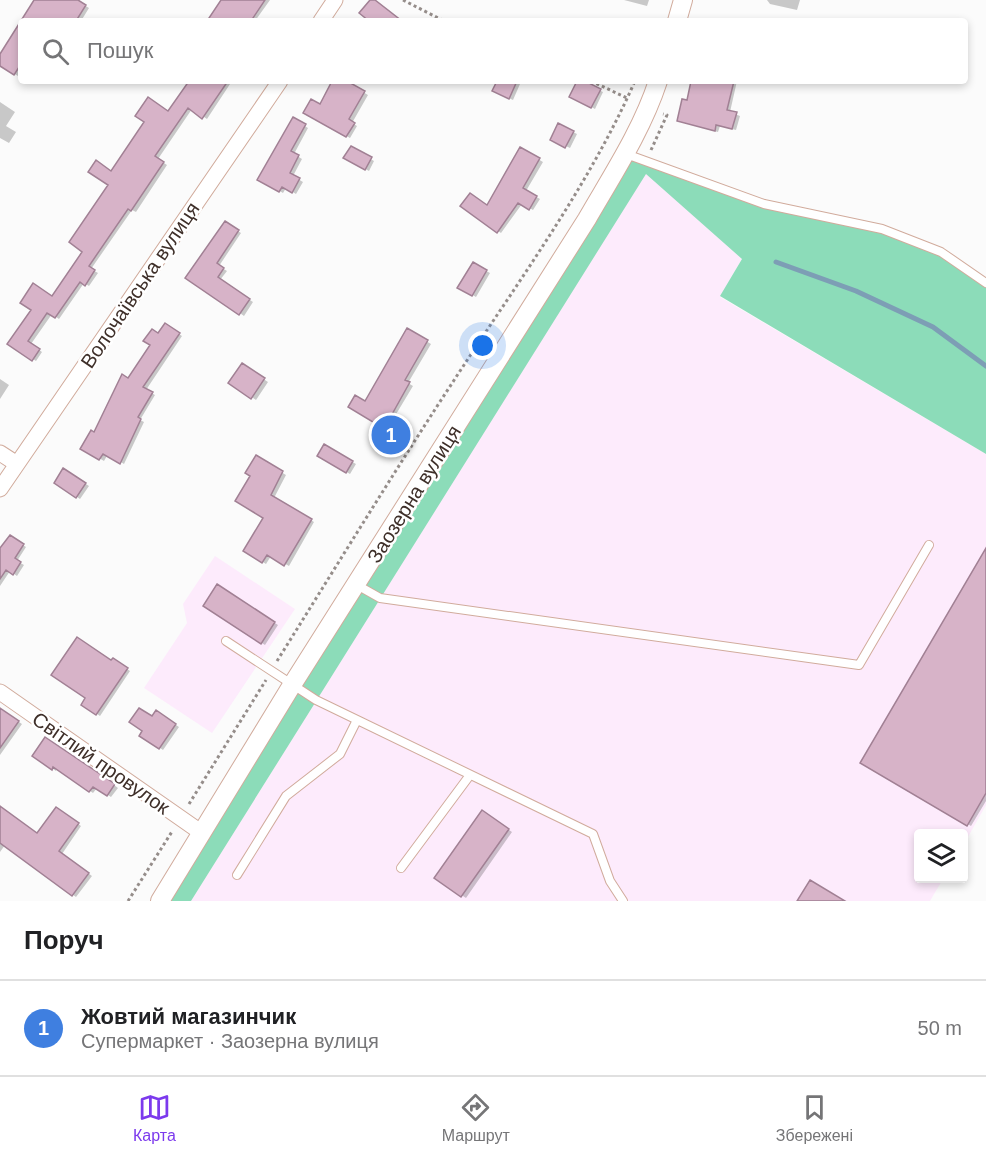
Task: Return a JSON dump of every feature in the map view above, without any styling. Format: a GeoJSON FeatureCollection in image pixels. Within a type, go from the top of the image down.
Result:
{"type":"FeatureCollection","features":[{"type":"Feature","properties":{"kind":"street"},"geometry":{"type":"LineString","coordinates":[[323,18],[335,0]]}},
{"type":"Feature","properties":{"kind":"street"},"geometry":{"type":"LineString","coordinates":[[678,18],[683,0]]}},
{"type":"Feature","properties":{"kind":"street","name":"Волочаївська вулиця"},"geometry":{"type":"LineString","coordinates":[[0,489],[278,84]]}},
{"type":"Feature","properties":{"kind":"street","name":"Заозерна вулиця"},"geometry":{"type":"LineString","coordinates":[[160,901],[292,685],[626,154],[649,107],[657,84]]}},
{"type":"Feature","properties":{"kind":"street"},"geometry":{"type":"LineString","coordinates":[[0,453],[17,464]]}},
{"type":"Feature","properties":{"kind":"street","name":"Світлий провулок"},"geometry":{"type":"LineString","coordinates":[[0,692],[202,833]]}},
{"type":"Feature","properties":{"kind":"lane"},"geometry":{"type":"LineString","coordinates":[[626,154],[764,204],[882,229],[941,252],[986,283]]}},
{"type":"Feature","properties":{"kind":"lane"},"geometry":{"type":"LineString","coordinates":[[356,585],[380,598],[859,665],[929,545]]}},
{"type":"Feature","properties":{"kind":"lane"},"geometry":{"type":"LineString","coordinates":[[226,641],[316,700],[593,834],[610,881],[623,901]]}},
{"type":"Feature","properties":{"kind":"lane"},"geometry":{"type":"LineString","coordinates":[[237,875],[286,796],[340,754],[357,720]]}},
{"type":"Feature","properties":{"kind":"lane"},"geometry":{"type":"LineString","coordinates":[[401,868],[470,775]]}},
{"type":"Feature","properties":{"kind":"path"},"geometry":{"type":"LineString","coordinates":[[403,0],[438,18]]}},
{"type":"Feature","properties":{"kind":"path"},"geometry":{"type":"LineString","coordinates":[[597,84],[627,98]]}},
{"type":"Feature","properties":{"kind":"path"},"geometry":{"type":"LineString","coordinates":[[184,812],[444,395],[581,187],[634,84]]}},
{"type":"Feature","properties":{"kind":"path"},"geometry":{"type":"LineString","coordinates":[[645,162],[667,116]]}},
{"type":"Feature","properties":{"kind":"path"},"geometry":{"type":"LineString","coordinates":[[128,901],[176,826]]}},
{"type":"Feature","properties":{"kind":"shaded area"},"geometry":{"type":"Polygon","coordinates":[[[646,173],[742,259],[720,297],[986,454],[986,805],[968,837],[968,829],[914,829],[914,883],[941,883],[930,901],[191,901],[646,173]]]}},
{"type":"Feature","properties":{"kind":"shaded area"},"geometry":{"type":"Polygon","coordinates":[[[215,556],[295,609],[212,733],[144,688],[187,623],[183,604],[215,556]]]}},
{"type":"Feature","properties":{"kind":"green space"},"geometry":{"type":"Polygon","coordinates":[[[626,154],[764,204],[882,229],[941,252],[986,283],[986,454],[720,296],[742,259],[646,174],[191,901],[160,901],[626,154]]]}},
{"type":"Feature","properties":{"kind":"building"},"geometry":{"type":"Polygon","coordinates":[[[34,0],[78,0],[86,5],[78,18],[23,18],[34,0]]]}},
{"type":"Feature","properties":{"kind":"building"},"geometry":{"type":"Polygon","coordinates":[[[221,0],[265,0],[253,18],[209,18],[221,0]]]}},
{"type":"Feature","properties":{"kind":"building"},"geometry":{"type":"Polygon","coordinates":[[[370,0],[375,0],[398,18],[365,18],[359,13],[370,0]]]}},
{"type":"Feature","properties":{"kind":"building"},"geometry":{"type":"Polygon","coordinates":[[[18,25],[18,69],[14,75],[0,66],[0,54],[18,25]]]}},
{"type":"Feature","properties":{"kind":"building"},"geometry":{"type":"Polygon","coordinates":[[[187,84],[226,84],[202,119],[188,108],[155,156],[164,162],[131,211],[128,209],[89,266],[95,270],[85,286],[80,282],[55,318],[47,313],[28,341],[40,349],[32,361],[7,344],[31,310],[20,303],[33,283],[52,296],[82,252],[69,242],[108,185],[88,172],[96,160],[111,171],[144,122],[135,116],[148,97],[168,111],[187,84]]]}},
{"type":"Feature","properties":{"kind":"building"},"geometry":{"type":"Polygon","coordinates":[[[330,84],[352,84],[365,91],[349,119],[355,123],[346,137],[303,113],[311,99],[320,104],[330,84]]]}},
{"type":"Feature","properties":{"kind":"building"},"geometry":{"type":"Polygon","coordinates":[[[496,84],[516,84],[509,99],[492,91],[496,84]]]}},
{"type":"Feature","properties":{"kind":"building"},"geometry":{"type":"Polygon","coordinates":[[[576,84],[591,84],[601,89],[591,108],[569,97],[576,84]]]}},
{"type":"Feature","properties":{"kind":"building"},"geometry":{"type":"Polygon","coordinates":[[[690,84],[733,84],[727,110],[737,112],[732,129],[716,125],[715,131],[677,121],[682,99],[687,100],[690,84]]]}},
{"type":"Feature","properties":{"kind":"building"},"geometry":{"type":"Polygon","coordinates":[[[293,117],[306,124],[291,151],[299,155],[290,173],[300,178],[292,193],[282,187],[279,192],[257,180],[293,117]]]}},
{"type":"Feature","properties":{"kind":"building"},"geometry":{"type":"Polygon","coordinates":[[[558,123],[574,131],[565,148],[550,140],[558,123]]]}},
{"type":"Feature","properties":{"kind":"building"},"geometry":{"type":"Polygon","coordinates":[[[351,146],[372,157],[365,170],[343,158],[351,146]]]}},
{"type":"Feature","properties":{"kind":"building"},"geometry":{"type":"Polygon","coordinates":[[[520,147],[540,158],[523,188],[537,196],[529,210],[518,203],[497,233],[460,206],[470,193],[487,205],[520,147]]]}},
{"type":"Feature","properties":{"kind":"building"},"geometry":{"type":"Polygon","coordinates":[[[225,221],[239,230],[217,263],[224,268],[218,277],[250,299],[239,315],[185,278],[225,221]]]}},
{"type":"Feature","properties":{"kind":"building"},"geometry":{"type":"Polygon","coordinates":[[[473,262],[487,270],[472,296],[457,288],[473,262]]]}},
{"type":"Feature","properties":{"kind":"building"},"geometry":{"type":"Polygon","coordinates":[[[165,323],[180,333],[143,387],[153,392],[138,417],[141,419],[120,464],[103,454],[99,460],[80,449],[91,430],[94,432],[122,374],[128,378],[150,345],[143,341],[152,329],[158,333],[165,323]]]}},
{"type":"Feature","properties":{"kind":"building"},"geometry":{"type":"Polygon","coordinates":[[[407,328],[428,340],[405,380],[410,382],[390,418],[407,428],[392,452],[375,442],[383,428],[348,407],[355,395],[365,401],[407,328]]]}},
{"type":"Feature","properties":{"kind":"building"},"geometry":{"type":"Polygon","coordinates":[[[242,363],[265,378],[251,399],[228,383],[242,363]]]}},
{"type":"Feature","properties":{"kind":"building"},"geometry":{"type":"Polygon","coordinates":[[[324,444],[353,461],[346,473],[317,456],[324,444]]]}},
{"type":"Feature","properties":{"kind":"building"},"geometry":{"type":"Polygon","coordinates":[[[256,455],[283,471],[271,495],[312,519],[284,566],[267,555],[262,563],[243,551],[263,518],[235,501],[250,476],[245,473],[256,455]]]}},
{"type":"Feature","properties":{"kind":"building"},"geometry":{"type":"Polygon","coordinates":[[[63,468],[86,483],[76,498],[54,483],[63,468]]]}},
{"type":"Feature","properties":{"kind":"building"},"geometry":{"type":"Polygon","coordinates":[[[10,535],[24,544],[15,558],[21,562],[13,575],[6,570],[0,579],[0,548],[10,535]]]}},
{"type":"Feature","properties":{"kind":"building"},"geometry":{"type":"Polygon","coordinates":[[[986,548],[986,793],[967,826],[860,763],[986,548]]]}},
{"type":"Feature","properties":{"kind":"building"},"geometry":{"type":"Polygon","coordinates":[[[217,584],[275,622],[261,644],[203,606],[217,584]]]}},
{"type":"Feature","properties":{"kind":"building"},"geometry":{"type":"Polygon","coordinates":[[[77,637],[111,660],[113,658],[128,668],[96,715],[81,705],[85,698],[51,675],[77,637]]]}},
{"type":"Feature","properties":{"kind":"building"},"geometry":{"type":"Polygon","coordinates":[[[0,708],[19,721],[0,748],[0,708]]]}},
{"type":"Feature","properties":{"kind":"building"},"geometry":{"type":"Polygon","coordinates":[[[139,708],[152,716],[156,710],[176,724],[159,749],[139,736],[142,731],[129,722],[139,708]]]}},
{"type":"Feature","properties":{"kind":"building"},"geometry":{"type":"Polygon","coordinates":[[[45,737],[115,784],[107,796],[93,787],[89,792],[53,767],[52,770],[32,756],[45,737]]]}},
{"type":"Feature","properties":{"kind":"building"},"geometry":{"type":"Polygon","coordinates":[[[0,806],[37,833],[56,807],[79,823],[59,851],[89,873],[72,896],[0,843],[0,806]]]}},
{"type":"Feature","properties":{"kind":"building"},"geometry":{"type":"Polygon","coordinates":[[[482,810],[509,829],[461,897],[434,878],[482,810]]]}},
{"type":"Feature","properties":{"kind":"building"},"geometry":{"type":"Polygon","coordinates":[[[810,880],[845,901],[797,901],[810,880]]]}},
{"type":"Feature","properties":{"kind":"waterway"},"geometry":{"type":"LineString","coordinates":[[776,262],[856,291],[933,327],[986,366]]}},
{"type":"Feature","properties":{"kind":"place","name":"Жовтий магазинчик"},"geometry":{"type":"Point","coordinates":[391,435]}}]}
